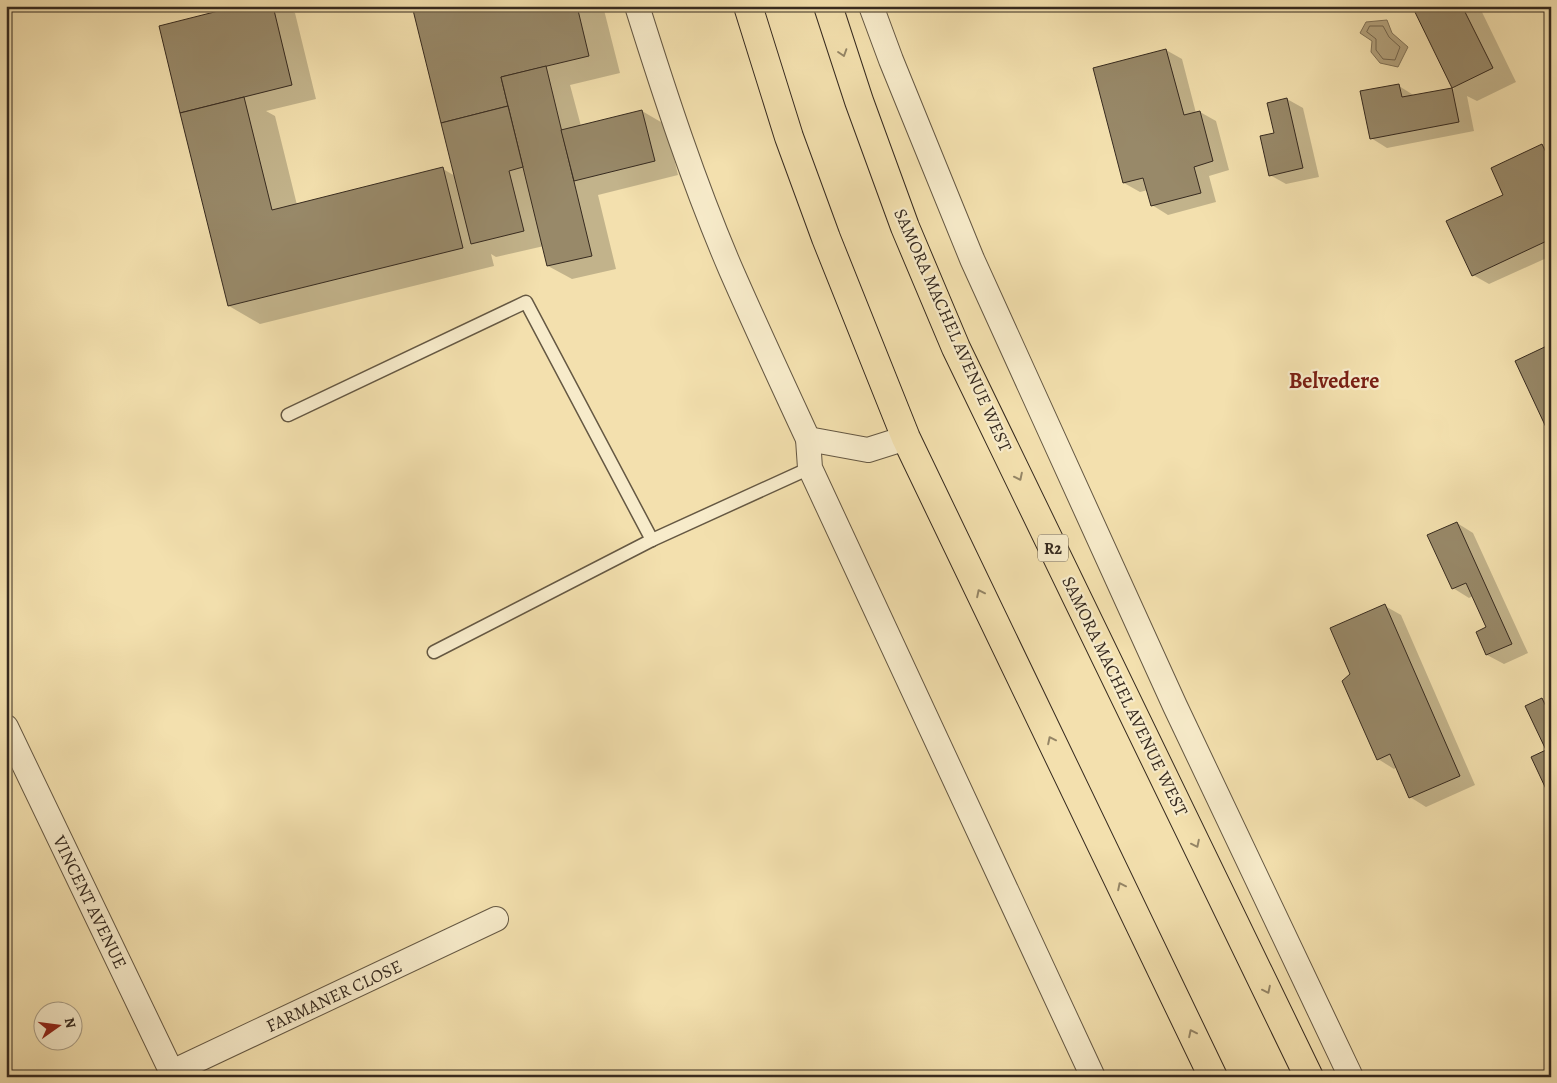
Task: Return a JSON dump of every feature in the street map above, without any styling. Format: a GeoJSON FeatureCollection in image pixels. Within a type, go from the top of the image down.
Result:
{"type":"FeatureCollection","features":[{"type":"Feature","properties":{"kind":"highway"},"geometry":{"type":"LineString","coordinates":[[748,6],[796,155],[826,238],[906,438],[1213,1077]]}},
{"type":"Feature","properties":{"kind":"highway","name":"SAMORA MACHEL AVENUE WEST"},"geometry":{"type":"LineString","coordinates":[[828,6],[858,101],[905,227],[956,348],[1309,1077]]}},
{"type":"Feature","properties":{"kind":"street"},"geometry":{"type":"LineString","coordinates":[[637,6],[685,152],[708,213],[731,270],[808,439],[810,468],[1093,1077]]}},
{"type":"Feature","properties":{"kind":"street"},"geometry":{"type":"LineString","coordinates":[[871,6],[894,69],[972,259],[1175,706],[1352,1077]]}},
{"type":"Feature","properties":{"kind":"street"},"geometry":{"type":"LineString","coordinates":[[808,439],[868,450],[906,438]]}},
{"type":"Feature","properties":{"kind":"street","name":"VINCENT AVENUE"},"geometry":{"type":"LineString","coordinates":[[6,727],[173,1075]]}},
{"type":"Feature","properties":{"kind":"street","name":"FARMANER CLOSE"},"geometry":{"type":"LineString","coordinates":[[173,1075],[496,919]]}},
{"type":"Feature","properties":{"kind":"lane"},"geometry":{"type":"LineString","coordinates":[[288,415],[526,302],[652,540]]}},
{"type":"Feature","properties":{"kind":"lane"},"geometry":{"type":"LineString","coordinates":[[434,652],[652,540],[810,468]]}},
{"type":"Feature","properties":{"kind":"water"},"geometry":{"type":"Polygon","coordinates":[[[1387,20],[1392,33],[1408,47],[1398,67],[1380,63],[1371,52],[1372,41],[1360,33],[1366,22],[1387,20]]]}},
{"type":"Feature","properties":{"kind":"building"},"geometry":{"type":"Polygon","coordinates":[[[238,6],[273,6],[292,85],[180,113],[159,26],[238,6]]]}},
{"type":"Feature","properties":{"kind":"building"},"geometry":{"type":"Polygon","coordinates":[[[412,6],[577,6],[589,56],[501,77],[508,106],[441,123],[412,6]]]}},
{"type":"Feature","properties":{"kind":"building"},"geometry":{"type":"Polygon","coordinates":[[[1412,6],[1462,6],[1493,68],[1452,88],[1412,6]]]}},
{"type":"Feature","properties":{"kind":"building"},"geometry":{"type":"Polygon","coordinates":[[[1166,49],[1184,115],[1200,111],[1213,161],[1194,167],[1201,193],[1151,206],[1143,178],[1123,183],[1093,68],[1166,49]]]}},
{"type":"Feature","properties":{"kind":"building"},"geometry":{"type":"Polygon","coordinates":[[[546,66],[592,256],[547,266],[501,77],[546,66]]]}},
{"type":"Feature","properties":{"kind":"building"},"geometry":{"type":"Polygon","coordinates":[[[1399,84],[1402,97],[1452,88],[1459,122],[1370,139],[1360,91],[1399,84]]]}},
{"type":"Feature","properties":{"kind":"building"},"geometry":{"type":"Polygon","coordinates":[[[244,97],[272,210],[443,167],[463,248],[228,306],[180,113],[244,97]]]}},
{"type":"Feature","properties":{"kind":"building"},"geometry":{"type":"Polygon","coordinates":[[[1287,98],[1303,168],[1269,176],[1260,136],[1274,133],[1267,103],[1287,98]]]}},
{"type":"Feature","properties":{"kind":"building"},"geometry":{"type":"Polygon","coordinates":[[[508,106],[523,167],[509,171],[524,231],[471,244],[441,123],[508,106]]]}},
{"type":"Feature","properties":{"kind":"building"},"geometry":{"type":"Polygon","coordinates":[[[642,110],[655,161],[574,181],[561,130],[642,110]]]}},
{"type":"Feature","properties":{"kind":"building"},"geometry":{"type":"Polygon","coordinates":[[[1542,144],[1551,163],[1551,239],[1472,276],[1446,221],[1503,195],[1491,168],[1542,144]]]}},
{"type":"Feature","properties":{"kind":"building"},"geometry":{"type":"Polygon","coordinates":[[[1551,344],[1551,438],[1515,361],[1551,344]]]}},
{"type":"Feature","properties":{"kind":"building"},"geometry":{"type":"Polygon","coordinates":[[[1457,522],[1512,644],[1486,655],[1476,632],[1486,627],[1466,583],[1452,589],[1427,535],[1457,522]]]}},
{"type":"Feature","properties":{"kind":"building"},"geometry":{"type":"Polygon","coordinates":[[[1385,604],[1460,776],[1409,798],[1390,754],[1377,760],[1342,681],[1350,674],[1330,628],[1385,604]]]}},
{"type":"Feature","properties":{"kind":"building"},"geometry":{"type":"Polygon","coordinates":[[[1542,698],[1551,717],[1551,787],[1546,789],[1531,757],[1546,750],[1525,706],[1542,698]]]}},
{"type":"Feature","properties":{"kind":"district","name":"Belvedere"},"geometry":{"type":"Point","coordinates":[1334,380]}}]}
